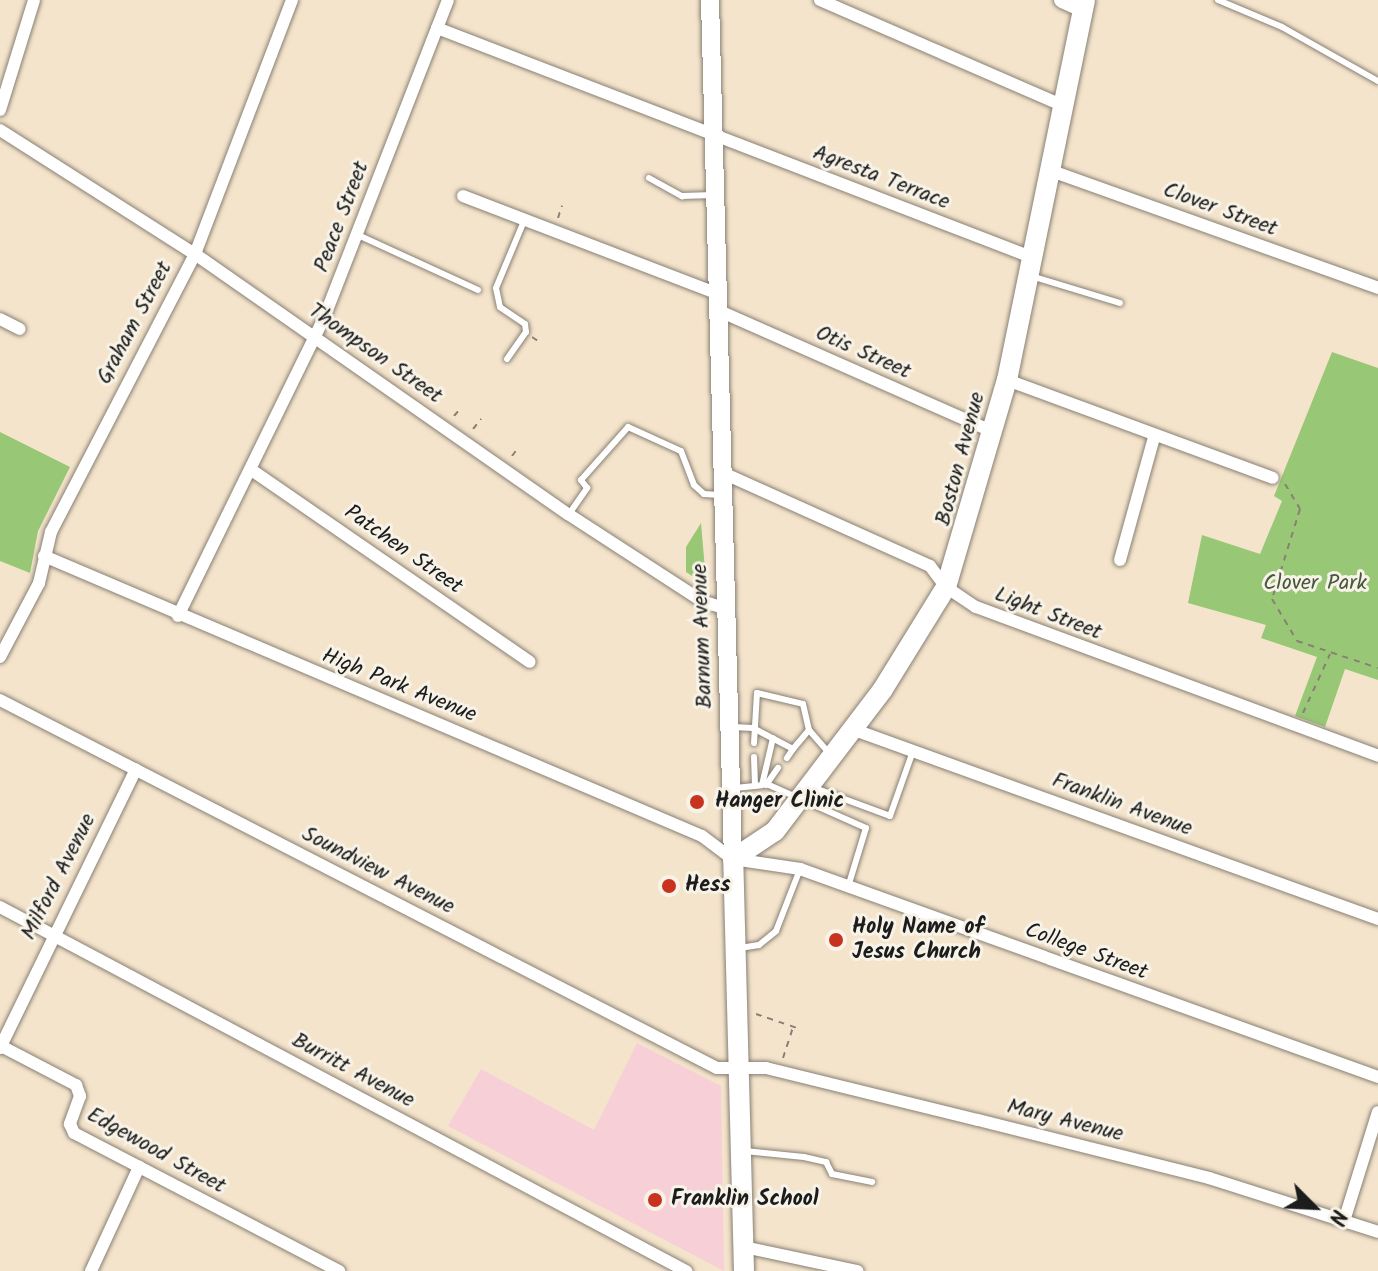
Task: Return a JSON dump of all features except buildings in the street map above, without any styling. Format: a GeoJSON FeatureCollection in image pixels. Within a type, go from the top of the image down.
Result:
{"type":"FeatureCollection","features":[{"type":"Feature","properties":{"kind":"main road","name":"Barnum Avenue"},"geometry":{"type":"LineString","coordinates":[[710,0],[744,1271]]}},
{"type":"Feature","properties":{"kind":"main road","name":"Boston Avenue"},"geometry":{"type":"LineString","coordinates":[[733,859],[771,835],[911,648],[946,587],[1007,380],[1083,4]]}},
{"type":"Feature","properties":{"kind":"street"},"geometry":{"type":"LineString","coordinates":[[0,110],[34,0]]}},
{"type":"Feature","properties":{"kind":"street","name":"Graham Street"},"geometry":{"type":"LineString","coordinates":[[0,657],[39,583],[51,532],[136,360],[195,254],[292,0]]}},
{"type":"Feature","properties":{"kind":"street","name":"Peace Street"},"geometry":{"type":"LineString","coordinates":[[178,616],[253,471],[316,337],[448,0]]}},
{"type":"Feature","properties":{"kind":"street"},"geometry":{"type":"LineString","coordinates":[[820,0],[1062,105]]}},
{"type":"Feature","properties":{"kind":"street"},"geometry":{"type":"LineString","coordinates":[[1062,0],[1083,4]]}},
{"type":"Feature","properties":{"kind":"street","name":"Agresta Terrace"},"geometry":{"type":"LineString","coordinates":[[437,28],[716,137],[1030,266]]}},
{"type":"Feature","properties":{"kind":"street","name":"Thompson Street"},"geometry":{"type":"LineString","coordinates":[[0,130],[195,254],[568,514],[702,601],[726,609]]}},
{"type":"Feature","properties":{"kind":"street","name":"Clover Street"},"geometry":{"type":"LineString","coordinates":[[1049,170],[1378,288]]}},
{"type":"Feature","properties":{"kind":"street","name":"Otis Street"},"geometry":{"type":"LineString","coordinates":[[463,196],[716,302],[994,432]]}},
{"type":"Feature","properties":{"kind":"street"},"geometry":{"type":"LineString","coordinates":[[0,319],[20,329]]}},
{"type":"Feature","properties":{"kind":"street"},"geometry":{"type":"LineString","coordinates":[[1007,380],[1154,437],[1273,478]]}},
{"type":"Feature","properties":{"kind":"street"},"geometry":{"type":"LineString","coordinates":[[1120,560],[1154,437]]}},
{"type":"Feature","properties":{"kind":"street","name":"Patchen Street"},"geometry":{"type":"LineString","coordinates":[[253,471],[530,662]]}},
{"type":"Feature","properties":{"kind":"street","name":"Light Street"},"geometry":{"type":"LineString","coordinates":[[723,473],[930,566],[946,587],[976,607],[1378,756]]}},
{"type":"Feature","properties":{"kind":"street","name":"High Park Avenue"},"geometry":{"type":"LineString","coordinates":[[44,556],[178,616],[702,836],[733,859]]}},
{"type":"Feature","properties":{"kind":"street","name":"Soundview Avenue"},"geometry":{"type":"LineString","coordinates":[[0,700],[717,1068],[739,1067]]}},
{"type":"Feature","properties":{"kind":"street","name":"Franklin Avenue"},"geometry":{"type":"LineString","coordinates":[[852,729],[1378,919]]}},
{"type":"Feature","properties":{"kind":"street","name":"Milford Avenue"},"geometry":{"type":"LineString","coordinates":[[0,1047],[51,934],[136,769]]}},
{"type":"Feature","properties":{"kind":"street","name":"College Street"},"geometry":{"type":"LineString","coordinates":[[733,859],[800,869],[1378,1077]]}},
{"type":"Feature","properties":{"kind":"street","name":"Burritt Avenue"},"geometry":{"type":"LineString","coordinates":[[0,907],[686,1271]]}},
{"type":"Feature","properties":{"kind":"street","name":"Edgewood Street"},"geometry":{"type":"LineString","coordinates":[[0,1047],[76,1085],[80,1096],[71,1130],[339,1271]]}},
{"type":"Feature","properties":{"kind":"street","name":"Mary Avenue"},"geometry":{"type":"LineString","coordinates":[[739,1067],[766,1068],[1194,1174],[1378,1232]]}},
{"type":"Feature","properties":{"kind":"street"},"geometry":{"type":"LineString","coordinates":[[1344,1221],[1378,1112]]}},
{"type":"Feature","properties":{"kind":"street"},"geometry":{"type":"LineString","coordinates":[[91,1271],[139,1167]]}},
{"type":"Feature","properties":{"kind":"street"},"geometry":{"type":"LineString","coordinates":[[744,1247],[857,1271]]}},
{"type":"Feature","properties":{"kind":"lane"},"geometry":{"type":"LineString","coordinates":[[1218,0],[1282,27],[1378,81]]}},
{"type":"Feature","properties":{"kind":"lane"},"geometry":{"type":"LineString","coordinates":[[649,178],[682,196],[716,195]]}},
{"type":"Feature","properties":{"kind":"lane"},"geometry":{"type":"LineString","coordinates":[[507,359],[526,332],[525,324],[500,307],[496,288],[524,221]]}},
{"type":"Feature","properties":{"kind":"lane"},"geometry":{"type":"LineString","coordinates":[[357,234],[478,290]]}},
{"type":"Feature","properties":{"kind":"lane"},"geometry":{"type":"LineString","coordinates":[[1030,266],[1120,303]]}},
{"type":"Feature","properties":{"kind":"lane"},"geometry":{"type":"LineString","coordinates":[[568,514],[587,488],[581,480],[628,427],[681,451],[694,485],[704,494],[723,495]]}},
{"type":"Feature","properties":{"kind":"lane"},"geometry":{"type":"LineString","coordinates":[[754,743],[757,693],[803,704],[809,730],[832,756]]}},
{"type":"Feature","properties":{"kind":"lane"},"geometry":{"type":"LineString","coordinates":[[729,726],[753,728],[793,749]]}},
{"type":"Feature","properties":{"kind":"lane"},"geometry":{"type":"LineString","coordinates":[[787,758],[809,730]]}},
{"type":"Feature","properties":{"kind":"lane"},"geometry":{"type":"LineString","coordinates":[[762,785],[773,738]]}},
{"type":"Feature","properties":{"kind":"lane"},"geometry":{"type":"LineString","coordinates":[[731,788],[762,785],[890,816],[913,751]]}},
{"type":"Feature","properties":{"kind":"lane"},"geometry":{"type":"LineString","coordinates":[[754,757],[762,785]]}},
{"type":"Feature","properties":{"kind":"lane"},"geometry":{"type":"LineString","coordinates":[[762,785],[778,768]]}},
{"type":"Feature","properties":{"kind":"lane"},"geometry":{"type":"LineString","coordinates":[[802,794],[866,828],[848,887]]}},
{"type":"Feature","properties":{"kind":"lane"},"geometry":{"type":"LineString","coordinates":[[737,948],[759,945],[773,936],[800,869]]}},
{"type":"Feature","properties":{"kind":"lane"},"geometry":{"type":"LineString","coordinates":[[741,1151],[826,1162],[832,1174],[872,1182]]}},
{"type":"Feature","properties":{"kind":"path"},"geometry":{"type":"LineString","coordinates":[[558,218],[562,206]]}},
{"type":"Feature","properties":{"kind":"path"},"geometry":{"type":"LineString","coordinates":[[530,335],[541,343]]}},
{"type":"Feature","properties":{"kind":"path"},"geometry":{"type":"LineString","coordinates":[[358,350],[363,345]]}},
{"type":"Feature","properties":{"kind":"path"},"geometry":{"type":"LineString","coordinates":[[375,362],[378,357]]}},
{"type":"Feature","properties":{"kind":"path"},"geometry":{"type":"LineString","coordinates":[[401,380],[407,372]]}},
{"type":"Feature","properties":{"kind":"path"},"geometry":{"type":"LineString","coordinates":[[425,396],[431,387]]}},
{"type":"Feature","properties":{"kind":"path"},"geometry":{"type":"LineString","coordinates":[[454,416],[461,408]]}},
{"type":"Feature","properties":{"kind":"path"},"geometry":{"type":"LineString","coordinates":[[473,429],[481,419]]}},
{"type":"Feature","properties":{"kind":"path"},"geometry":{"type":"LineString","coordinates":[[512,456],[518,448]]}},
{"type":"Feature","properties":{"kind":"path"},"geometry":{"type":"LineString","coordinates":[[1273,478],[1294,492],[1300,509],[1271,596],[1295,640],[1378,668]]}},
{"type":"Feature","properties":{"kind":"path"},"geometry":{"type":"LineString","coordinates":[[1298,727],[1330,652]]}},
{"type":"Feature","properties":{"kind":"path"},"geometry":{"type":"LineString","coordinates":[[754,1013],[800,1029]]}},
{"type":"Feature","properties":{"kind":"path"},"geometry":{"type":"LineString","coordinates":[[783,1058],[793,1027]]}},
{"type":"Feature","properties":{"kind":"shaded area","name":"Franklin School"},"geometry":{"type":"Polygon","coordinates":[[[637,1043],[721,1086],[724,1271],[448,1126],[481,1069],[594,1130],[637,1043]]]}},
{"type":"Feature","properties":{"kind":"green space","name":"Clover Park"},"geometry":{"type":"Polygon","coordinates":[[[1332,352],[1378,368],[1378,680],[1345,669],[1325,727],[1295,716],[1317,657],[1261,638],[1266,625],[1188,603],[1202,535],[1260,554],[1282,501],[1274,496],[1332,352]]]}},
{"type":"Feature","properties":{"kind":"green space"},"geometry":{"type":"Polygon","coordinates":[[[0,432],[70,467],[38,531],[30,573],[0,561],[0,432]]]}},
{"type":"Feature","properties":{"kind":"green space"},"geometry":{"type":"Polygon","coordinates":[[[701,523],[706,581],[703,583],[686,572],[686,547],[701,523]]]}},
{"type":"Feature","properties":{"kind":"place","name":"Hanger Clinic"},"geometry":{"type":"Point","coordinates":[697,802]}},
{"type":"Feature","properties":{"kind":"place","name":"Hess"},"geometry":{"type":"Point","coordinates":[669,886]}},
{"type":"Feature","properties":{"kind":"place","name":"Holy Name of Jesus Church"},"geometry":{"type":"Point","coordinates":[836,940]}},
{"type":"Feature","properties":{"kind":"place","name":"Franklin School"},"geometry":{"type":"Point","coordinates":[655,1200]}}]}
